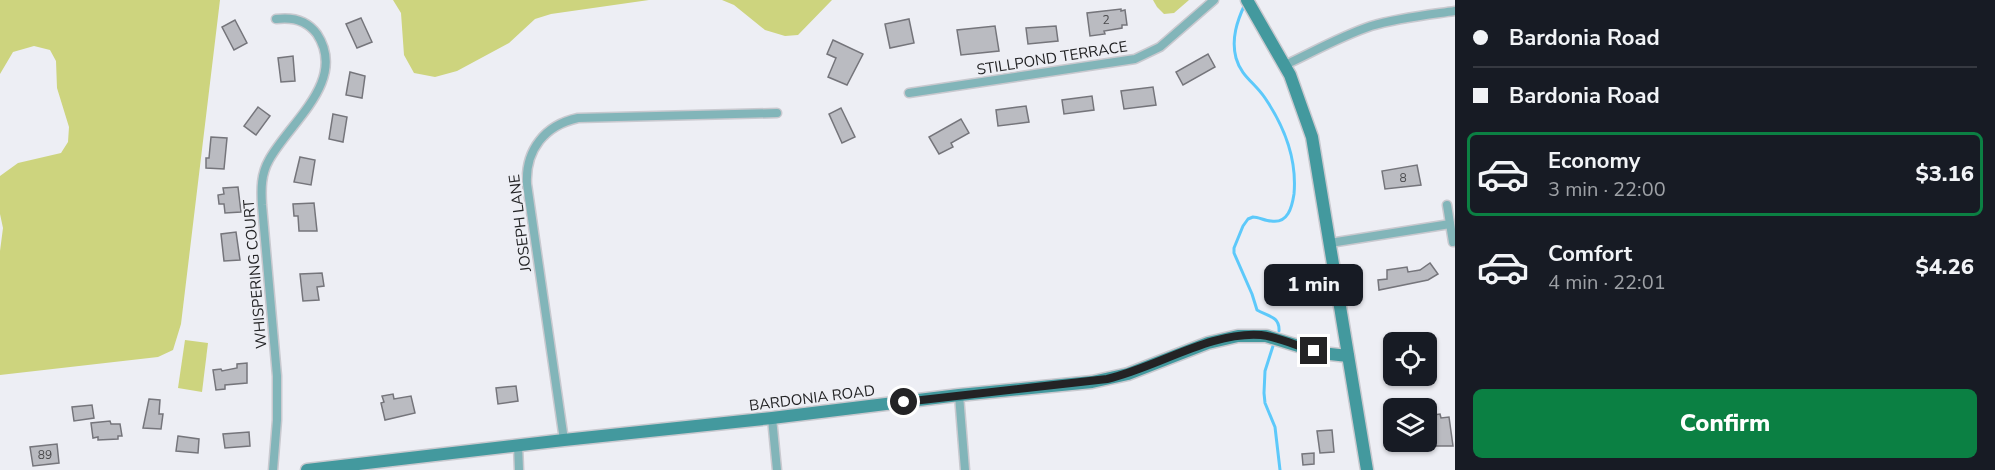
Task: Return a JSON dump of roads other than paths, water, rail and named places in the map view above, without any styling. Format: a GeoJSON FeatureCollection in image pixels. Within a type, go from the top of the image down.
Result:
{"type":"FeatureCollection","features":[{"type":"Feature","properties":{"kind":"street","name":"STILLPOND TERRACE"},"geometry":{"type":"LineString","coordinates":[[909,93],[1135,59],[1160,47],[1214,0]]}},
{"type":"Feature","properties":{"kind":"street"},"geometry":{"type":"LineString","coordinates":[[1247,0],[1285,65],[1299,96],[1312,137],[1367,470]]}},
{"type":"Feature","properties":{"kind":"street"},"geometry":{"type":"LineString","coordinates":[[1285,65],[1371,27],[1455,11]]}},
{"type":"Feature","properties":{"kind":"street","name":"WHISPERING COURT"},"geometry":{"type":"LineString","coordinates":[[273,470],[277,420],[277,376],[262,205],[262,178],[273,154],[317,94],[325,64],[321,42],[313,30],[296,20],[276,20]]}},
{"type":"Feature","properties":{"kind":"street","name":"JOSEPH LANE"},"geometry":{"type":"LineString","coordinates":[[564,440],[527,184],[528,162],[537,142],[556,125],[578,118],[777,113]]}},
{"type":"Feature","properties":{"kind":"street"},"geometry":{"type":"LineString","coordinates":[[1447,205],[1453,242]]}},
{"type":"Feature","properties":{"kind":"street"},"geometry":{"type":"LineString","coordinates":[[1330,243],[1450,224]]}},
{"type":"Feature","properties":{"kind":"street","name":"BARDONIA ROAD"},"geometry":{"type":"LineString","coordinates":[[307,470],[342,468],[518,445],[1107,379],[1134,372],[1215,341],[1246,335],[1266,336],[1314,351],[1348,356]]}},
{"type":"Feature","properties":{"kind":"street"},"geometry":{"type":"LineString","coordinates":[[959,395],[965,470]]}},
{"type":"Feature","properties":{"kind":"street"},"geometry":{"type":"LineString","coordinates":[[772,418],[777,470]]}},
{"type":"Feature","properties":{"kind":"street"},"geometry":{"type":"LineString","coordinates":[[518,445],[519,470]]}},
{"type":"Feature","properties":{"kind":"waterway"},"geometry":{"type":"LineString","coordinates":[[1245,4],[1236,30],[1234,44],[1236,58],[1245,75],[1265,98],[1278,120],[1291,156],[1294,194],[1288,214],[1281,220],[1269,221],[1253,217],[1248,219],[1243,226],[1234,253],[1257,310],[1275,319],[1279,331]]}},
{"type":"Feature","properties":{"kind":"waterway"},"geometry":{"type":"LineString","coordinates":[[1273,346],[1265,371],[1264,393],[1265,403],[1275,427],[1280,470]]}}]}
